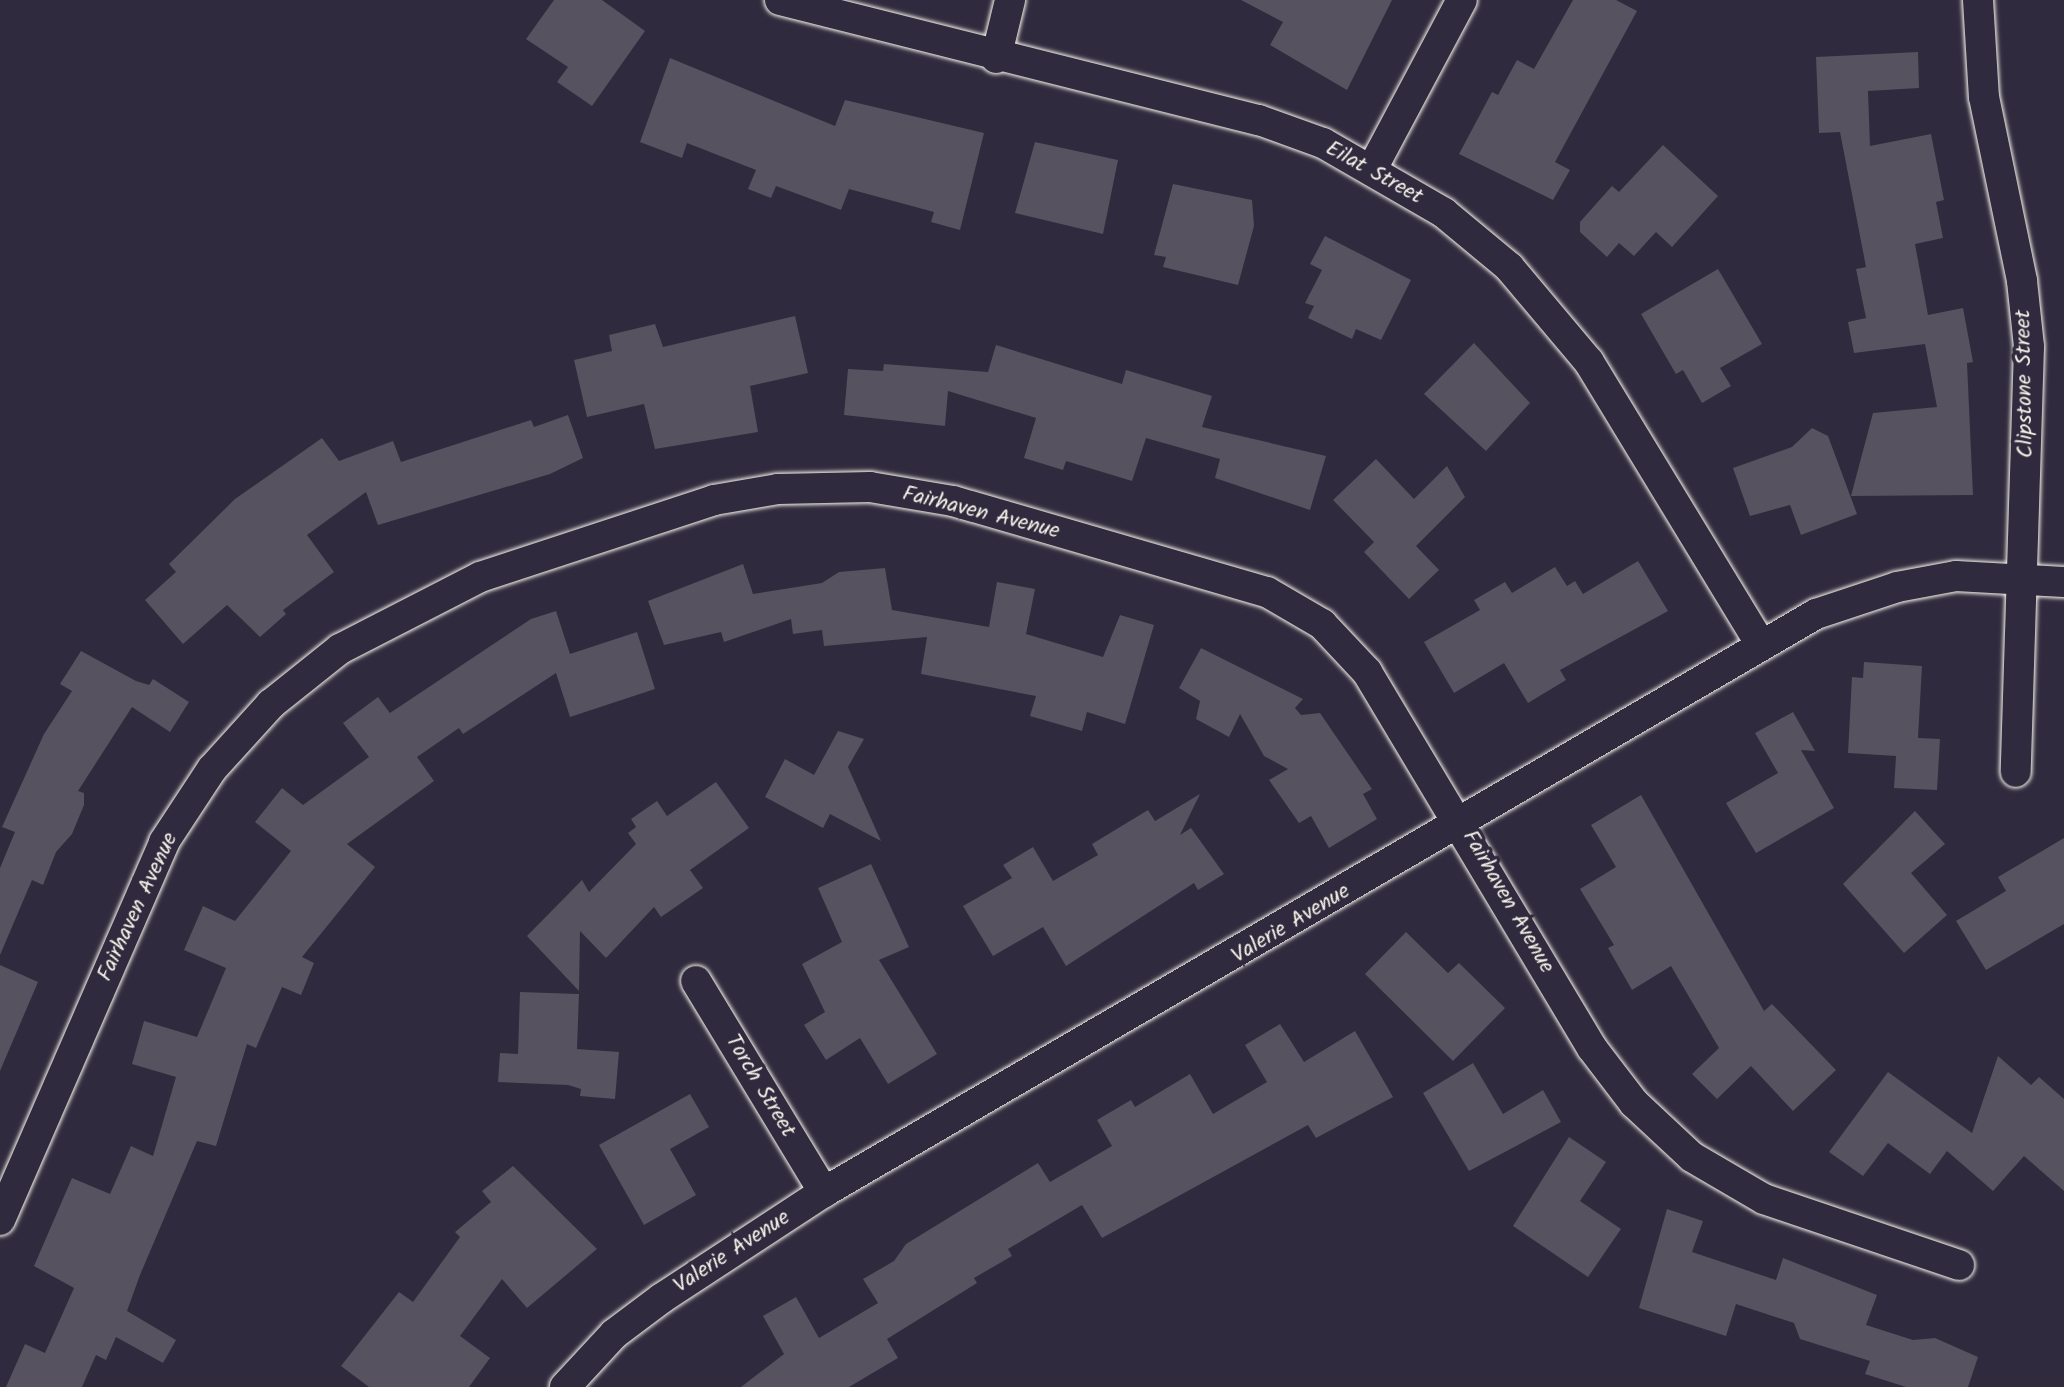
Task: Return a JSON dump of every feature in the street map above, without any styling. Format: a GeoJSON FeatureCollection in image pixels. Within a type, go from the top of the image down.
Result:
{"type":"FeatureCollection","features":[{"type":"Feature","properties":{"kind":"street","name":"Eilat Street"},"geometry":{"type":"LineString","coordinates":[[780,0],[996,58],[1259,120],[1372,169],[1444,213],[1509,267],[1589,362],[1761,645]]}},
{"type":"Feature","properties":{"kind":"street"},"geometry":{"type":"LineString","coordinates":[[996,58],[1010,0]]}},
{"type":"Feature","properties":{"kind":"street"},"geometry":{"type":"LineString","coordinates":[[1372,169],[1462,0]]}},
{"type":"Feature","properties":{"kind":"street","name":"Clipstone Street"},"geometry":{"type":"LineString","coordinates":[[1978,0],[1984,97],[2022,281],[2029,347],[2016,772]]}},
{"type":"Feature","properties":{"kind":"street","name":"Fairhaven Avenue"},"geometry":{"type":"LineString","coordinates":[[0,1220],[164,842],[212,769],[271,704],[340,649],[455,588],[714,500],[778,489],[884,489],[953,501],[1267,592],[1322,624],[1367,672],[1462,822],[1592,1048],[1634,1103],[1692,1157],[1764,1199],[1959,1265]]}},
{"type":"Feature","properties":{"kind":"street","name":"Valerie Avenue"},"geometry":{"type":"LineString","coordinates":[[565,1387],[614,1334],[662,1298],[824,1192],[1816,614],[1897,587],[1956,576],[2024,576],[2064,582]]}},
{"type":"Feature","properties":{"kind":"street","name":"Torch Street"},"geometry":{"type":"LineString","coordinates":[[696,981],[824,1192]]}},
{"type":"Feature","properties":{"kind":"building"},"geometry":{"type":"Polygon","coordinates":[[[554,0],[602,0],[645,31],[592,106],[557,82],[568,67],[526,39],[554,0]]]}},
{"type":"Feature","properties":{"kind":"building"},"geometry":{"type":"Polygon","coordinates":[[[1241,0],[1392,0],[1347,90],[1270,45],[1283,22],[1241,0]]]}},
{"type":"Feature","properties":{"kind":"building"},"geometry":{"type":"Polygon","coordinates":[[[1573,0],[1616,0],[1637,11],[1555,162],[1570,170],[1553,200],[1459,154],[1492,92],[1498,95],[1517,60],[1534,69],[1573,0]]]}},
{"type":"Feature","properties":{"kind":"building"},"geometry":{"type":"Polygon","coordinates":[[[1918,52],[1919,88],[1868,91],[1870,146],[1931,134],[1944,200],[1936,202],[1943,238],[1915,244],[1928,315],[1963,308],[1973,362],[1967,363],[1973,495],[1851,496],[1873,413],[1937,407],[1925,344],[1854,353],[1848,322],[1866,318],[1856,269],[1866,267],[1840,132],[1819,133],[1816,57],[1918,52]]]}},
{"type":"Feature","properties":{"kind":"building"},"geometry":{"type":"Polygon","coordinates":[[[670,58],[835,126],[845,100],[984,133],[960,230],[931,222],[934,212],[849,189],[841,210],[776,186],[771,198],[748,189],[756,170],[687,143],[682,158],[640,142],[670,58]]]}},
{"type":"Feature","properties":{"kind":"building"},"geometry":{"type":"Polygon","coordinates":[[[1035,142],[1118,160],[1103,234],[1015,213],[1035,142]]]}},
{"type":"Feature","properties":{"kind":"building"},"geometry":{"type":"Polygon","coordinates":[[[1663,145],[1718,196],[1672,247],[1656,232],[1634,256],[1619,243],[1607,257],[1580,232],[1580,222],[1612,186],[1619,192],[1663,145]]]}},
{"type":"Feature","properties":{"kind":"building"},"geometry":{"type":"Polygon","coordinates":[[[1173,184],[1252,200],[1254,226],[1238,285],[1163,267],[1166,257],[1154,255],[1173,184]]]}},
{"type":"Feature","properties":{"kind":"building"},"geometry":{"type":"Polygon","coordinates":[[[1325,236],[1411,280],[1381,340],[1356,329],[1352,339],[1308,318],[1314,306],[1305,303],[1322,270],[1310,264],[1325,236]]]}},
{"type":"Feature","properties":{"kind":"building"},"geometry":{"type":"Polygon","coordinates":[[[1718,269],[1762,344],[1720,368],[1731,386],[1702,403],[1683,370],[1676,374],[1641,314],[1718,269]]]}},
{"type":"Feature","properties":{"kind":"building"},"geometry":{"type":"Polygon","coordinates":[[[795,316],[808,373],[750,386],[758,432],[655,449],[644,404],[587,417],[574,360],[612,351],[609,335],[655,324],[663,347],[795,316]]]}},
{"type":"Feature","properties":{"kind":"building"},"geometry":{"type":"Polygon","coordinates":[[[1474,343],[1530,403],[1486,451],[1424,394],[1474,343]]]}},
{"type":"Feature","properties":{"kind":"building"},"geometry":{"type":"Polygon","coordinates":[[[996,345],[1122,384],[1126,370],[1212,396],[1202,427],[1326,456],[1310,510],[1215,478],[1220,459],[1146,438],[1132,481],[1066,461],[1063,470],[1024,458],[1036,418],[948,391],[945,426],[844,415],[848,369],[883,371],[884,364],[988,372],[996,345]]]}},
{"type":"Feature","properties":{"kind":"building"},"geometry":{"type":"Polygon","coordinates":[[[568,415],[583,458],[550,474],[378,525],[366,492],[307,535],[334,572],[283,610],[286,614],[260,637],[227,605],[183,644],[145,600],[176,572],[169,564],[235,499],[322,438],[339,461],[393,441],[401,462],[531,420],[534,427],[568,415]]]}},
{"type":"Feature","properties":{"kind":"building"},"geometry":{"type":"Polygon","coordinates":[[[1812,428],[1828,436],[1857,514],[1801,535],[1790,505],[1750,516],[1733,468],[1792,447],[1812,428]]]}},
{"type":"Feature","properties":{"kind":"building"},"geometry":{"type":"Polygon","coordinates":[[[1376,459],[1414,499],[1447,466],[1465,497],[1416,546],[1439,570],[1409,599],[1364,552],[1374,542],[1333,500],[1376,459]]]}},
{"type":"Feature","properties":{"kind":"building"},"geometry":{"type":"Polygon","coordinates":[[[1638,561],[1668,611],[1560,670],[1566,680],[1528,703],[1504,663],[1454,693],[1424,642],[1480,610],[1474,600],[1505,582],[1512,593],[1555,567],[1567,586],[1575,581],[1583,594],[1638,561]]]}},
{"type":"Feature","properties":{"kind":"building"},"geometry":{"type":"Polygon","coordinates":[[[743,564],[753,594],[822,583],[839,572],[885,568],[892,610],[989,627],[997,582],[1035,589],[1026,634],[1103,657],[1120,615],[1154,625],[1125,724],[1087,712],[1082,731],[1030,716],[1036,696],[921,674],[927,637],[824,646],[822,630],[793,634],[791,619],[724,642],[721,632],[664,645],[648,601],[743,564]]]}},
{"type":"Feature","properties":{"kind":"building"},"geometry":{"type":"Polygon","coordinates":[[[556,611],[570,654],[637,632],[655,689],[570,717],[556,673],[463,734],[459,728],[417,757],[434,781],[347,844],[375,867],[302,957],[314,963],[301,995],[282,987],[256,1048],[247,1044],[216,1146],[197,1141],[140,1275],[127,1311],[176,1340],[163,1363],[116,1337],[106,1360],[96,1355],[82,1387],[6,1387],[25,1344],[45,1353],[74,1288],[34,1266],[72,1178],[110,1194],[131,1146],[153,1156],[176,1077],[132,1064],[144,1021],[197,1037],[226,968],[184,950],[203,906],[235,921],[291,851],[255,822],[282,788],[303,805],[369,757],[343,723],[378,697],[390,713],[531,619],[556,611]]]}},
{"type":"Feature","properties":{"kind":"building"},"geometry":{"type":"Polygon","coordinates":[[[1201,648],[1303,699],[1295,708],[1301,715],[1320,713],[1372,789],[1363,794],[1377,819],[1329,848],[1311,816],[1299,823],[1269,780],[1288,769],[1264,756],[1240,714],[1229,737],[1196,719],[1200,701],[1179,688],[1201,648]]]}},
{"type":"Feature","properties":{"kind":"building"},"geometry":{"type":"Polygon","coordinates":[[[81,651],[136,681],[149,685],[153,679],[189,702],[170,732],[132,707],[78,791],[84,793],[84,805],[72,834],[56,852],[43,885],[32,880],[0,955],[0,868],[15,832],[2,827],[44,734],[72,691],[60,684],[81,651]]]}},
{"type":"Feature","properties":{"kind":"building"},"geometry":{"type":"Polygon","coordinates":[[[1864,662],[1922,666],[1918,738],[1940,739],[1937,790],[1894,788],[1896,756],[1848,753],[1852,677],[1863,678],[1864,662]]]}},
{"type":"Feature","properties":{"kind":"building"},"geometry":{"type":"Polygon","coordinates":[[[1793,712],[1815,751],[1801,750],[1834,808],[1756,853],[1726,803],[1778,773],[1755,733],[1793,712]]]}},
{"type":"Feature","properties":{"kind":"building"},"geometry":{"type":"Polygon","coordinates":[[[838,731],[864,739],[848,767],[881,841],[830,814],[823,828],[765,797],[785,759],[814,775],[838,731]]]}},
{"type":"Feature","properties":{"kind":"building"},"geometry":{"type":"Polygon","coordinates":[[[716,782],[749,828],[690,870],[703,888],[661,917],[654,907],[606,958],[580,931],[579,991],[527,936],[582,880],[589,892],[636,844],[628,833],[636,827],[631,819],[657,801],[667,816],[716,782]]]}},
{"type":"Feature","properties":{"kind":"building"},"geometry":{"type":"Polygon","coordinates":[[[1200,794],[1180,835],[1191,828],[1224,874],[1198,890],[1194,883],[1066,966],[1043,927],[993,956],[963,906],[1012,878],[1003,865],[1033,847],[1053,881],[1098,855],[1092,844],[1148,810],[1155,821],[1200,794]]]}},
{"type":"Feature","properties":{"kind":"building"},"geometry":{"type":"Polygon","coordinates":[[[1641,795],[1764,1011],[1772,1004],[1836,1070],[1793,1111],[1751,1066],[1717,1099],[1692,1074],[1719,1048],[1671,966],[1632,990],[1608,948],[1614,945],[1580,889],[1616,867],[1591,825],[1641,795]]]}},
{"type":"Feature","properties":{"kind":"building"},"geometry":{"type":"Polygon","coordinates":[[[1915,811],[1945,844],[1911,873],[1947,915],[1904,953],[1843,884],[1915,811]]]}},
{"type":"Feature","properties":{"kind":"building"},"geometry":{"type":"Polygon","coordinates":[[[2064,838],[2064,924],[1986,970],[1956,921],[2006,891],[1998,877],[2064,838]]]}},
{"type":"Feature","properties":{"kind":"building"},"geometry":{"type":"Polygon","coordinates":[[[871,864],[909,947],[879,960],[937,1054],[888,1084],[860,1038],[826,1060],[804,1025],[825,1012],[802,964],[842,942],[818,888],[871,864]]]}},
{"type":"Feature","properties":{"kind":"building"},"geometry":{"type":"Polygon","coordinates":[[[1406,932],[1448,973],[1459,963],[1505,1008],[1453,1061],[1365,974],[1406,932]]]}},
{"type":"Feature","properties":{"kind":"building"},"geometry":{"type":"Polygon","coordinates":[[[0,965],[38,982],[0,1071],[0,965]]]}},
{"type":"Feature","properties":{"kind":"building"},"geometry":{"type":"Polygon","coordinates":[[[520,992],[579,994],[577,1049],[619,1052],[615,1099],[580,1096],[581,1089],[568,1085],[498,1082],[500,1053],[518,1054],[520,992]]]}},
{"type":"Feature","properties":{"kind":"building"},"geometry":{"type":"Polygon","coordinates":[[[1280,1024],[1304,1062],[1355,1031],[1393,1097],[1316,1138],[1308,1125],[1102,1238],[1082,1205],[1008,1249],[1012,1256],[974,1278],[977,1283],[887,1339],[898,1358],[849,1387],[741,1387],[784,1354],[763,1316],[796,1297],[819,1338],[878,1303],[863,1279],[894,1261],[906,1244],[1038,1163],[1050,1182],[1112,1146],[1097,1120],[1131,1100],[1135,1107],[1190,1074],[1213,1114],[1267,1082],[1245,1045],[1280,1024]]]}},
{"type":"Feature","properties":{"kind":"building"},"geometry":{"type":"Polygon","coordinates":[[[1998,1056],[2031,1085],[2039,1077],[2064,1099],[2064,1191],[2024,1156],[1993,1191],[1947,1151],[1930,1174],[1888,1143],[1863,1176],[1829,1152],[1888,1072],[1972,1133],[1998,1056]]]}},
{"type":"Feature","properties":{"kind":"building"},"geometry":{"type":"Polygon","coordinates":[[[1473,1063],[1503,1114],[1543,1090],[1561,1122],[1469,1171],[1423,1093],[1473,1063]]]}},
{"type":"Feature","properties":{"kind":"building"},"geometry":{"type":"Polygon","coordinates":[[[690,1094],[709,1127],[670,1149],[696,1195],[644,1225],[599,1145],[690,1094]]]}},
{"type":"Feature","properties":{"kind":"building"},"geometry":{"type":"Polygon","coordinates":[[[1569,1137],[1606,1162],[1580,1201],[1621,1229],[1588,1277],[1513,1226],[1569,1137]]]}},
{"type":"Feature","properties":{"kind":"building"},"geometry":{"type":"Polygon","coordinates":[[[513,1166],[597,1249],[527,1308],[502,1279],[460,1336],[490,1358],[469,1387],[369,1387],[341,1366],[399,1292],[413,1302],[460,1237],[455,1232],[491,1202],[482,1191],[513,1166]]]}},
{"type":"Feature","properties":{"kind":"building"},"geometry":{"type":"Polygon","coordinates":[[[1667,1209],[1703,1221],[1692,1252],[1776,1280],[1783,1258],[1877,1295],[1866,1325],[1913,1340],[1935,1338],[1978,1357],[1968,1387],[1906,1387],[1865,1374],[1870,1361],[1800,1339],[1794,1323],[1736,1304],[1726,1336],[1639,1308],[1667,1209]]]}}]}
